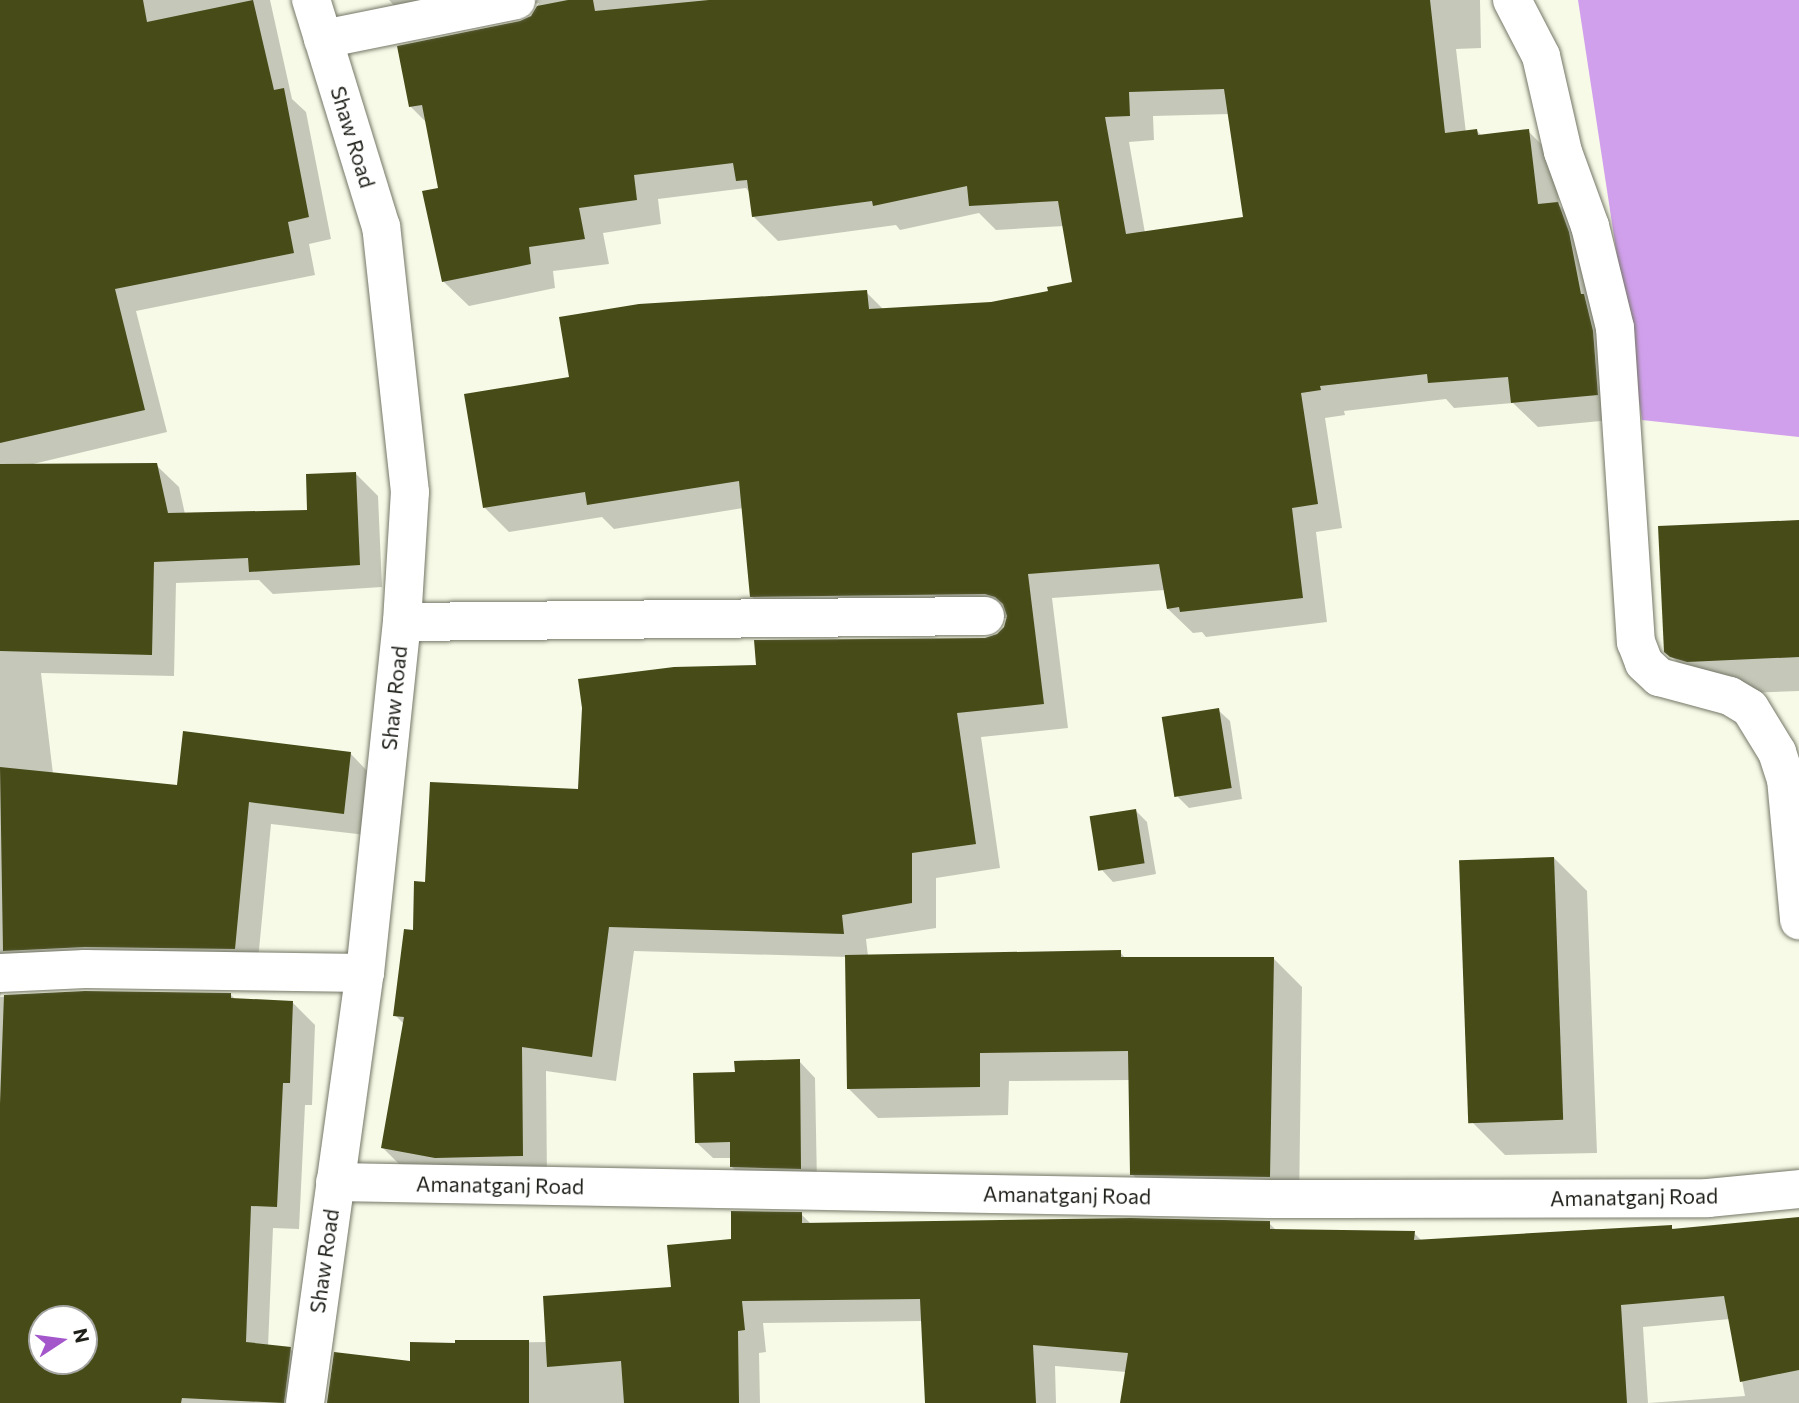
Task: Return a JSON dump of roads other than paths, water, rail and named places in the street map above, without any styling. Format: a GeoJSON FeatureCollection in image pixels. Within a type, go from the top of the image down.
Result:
{"type":"FeatureCollection","features":[{"type":"Feature","properties":{"kind":"main road","name":"Shaw Road"},"geometry":{"type":"LineString","coordinates":[[305,1403],[365,973],[402,622],[410,492],[381,227],[311,0]]}},
{"type":"Feature","properties":{"kind":"main road"},"geometry":{"type":"LineString","coordinates":[[323,38],[516,0]]}},
{"type":"Feature","properties":{"kind":"main road"},"geometry":{"type":"LineString","coordinates":[[1512,0],[1541,56],[1563,152],[1590,226],[1615,328],[1636,642],[1644,663],[1659,677],[1730,696],[1750,708],[1777,752],[1786,779],[1799,920]]}},
{"type":"Feature","properties":{"kind":"main road"},"geometry":{"type":"LineString","coordinates":[[402,622],[985,616]]}},
{"type":"Feature","properties":{"kind":"main road"},"geometry":{"type":"LineString","coordinates":[[0,972],[85,969],[365,973]]}},
{"type":"Feature","properties":{"kind":"main road","name":"Amanatganj Road"},"geometry":{"type":"LineString","coordinates":[[335,1182],[1269,1199],[1708,1198],[1799,1189]]}}]}
